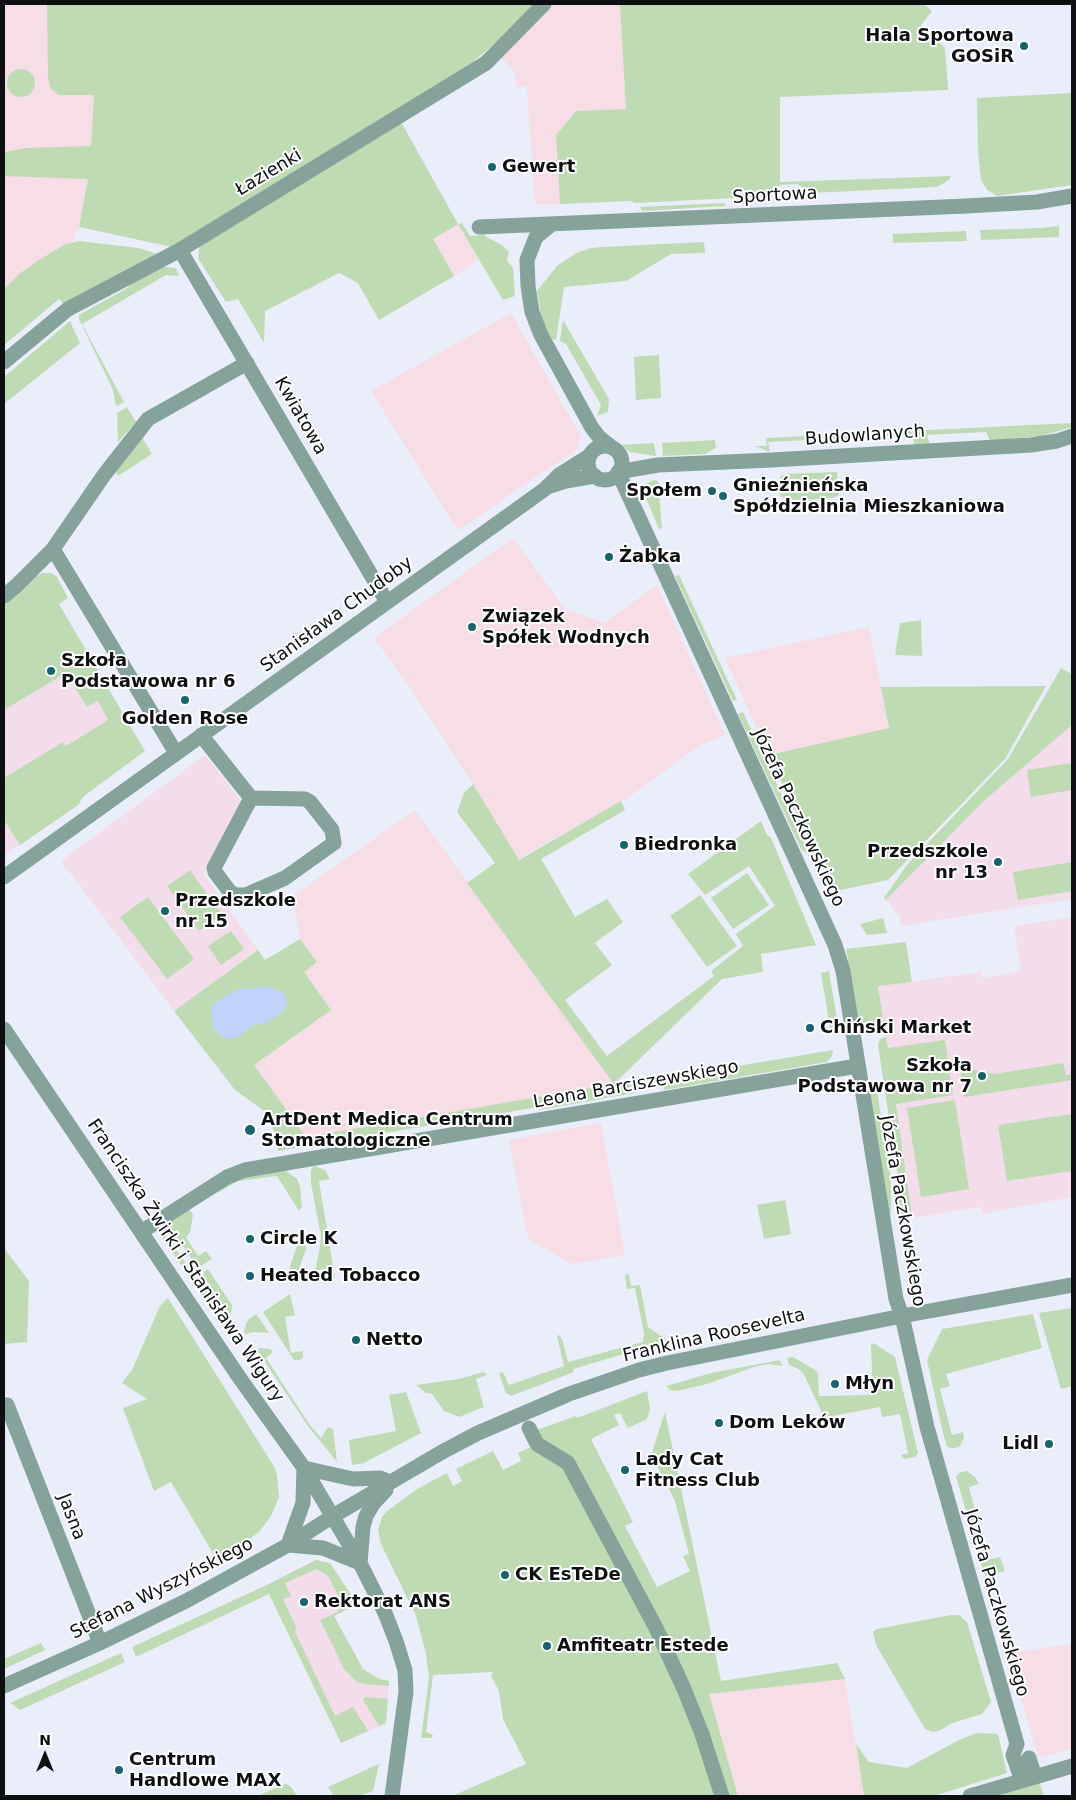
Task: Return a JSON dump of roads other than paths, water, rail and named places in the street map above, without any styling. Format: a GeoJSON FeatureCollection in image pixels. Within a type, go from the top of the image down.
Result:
{"type":"FeatureCollection","features":[{"type":"Feature","properties":{"kind":"street","name":"Łazienki"},"geometry":{"type":"LineString","coordinates":[[4,362],[68,310],[180,250],[486,63],[544,4]]}},
{"type":"Feature","properties":{"kind":"street","name":"Sportowa"},"geometry":{"type":"LineString","coordinates":[[479,227],[1037,202],[1072,196]]}},
{"type":"Feature","properties":{"kind":"street"},"geometry":{"type":"LineString","coordinates":[[552,224],[536,237],[527,260],[532,312],[541,335],[593,428],[599,437],[616,451],[622,462],[606,476],[588,468],[595,438],[593,428]]}},
{"type":"Feature","properties":{"kind":"street","name":"Kwiatowa"},"geometry":{"type":"LineString","coordinates":[[180,250],[387,602]]}},
{"type":"Feature","properties":{"kind":"street"},"geometry":{"type":"LineString","coordinates":[[4,596],[53,549],[104,475],[148,419],[247,363]]}},
{"type":"Feature","properties":{"kind":"street","name":"Budowlanych"},"geometry":{"type":"LineString","coordinates":[[606,476],[658,465],[1031,445],[1057,441],[1072,436]]}},
{"type":"Feature","properties":{"kind":"street"},"geometry":{"type":"LineString","coordinates":[[591,454],[603,446],[616,451]]}},
{"type":"Feature","properties":{"kind":"street","name":"Budowlanych"},"geometry":{"type":"LineString","coordinates":[[616,451],[631,459],[658,465]]}},
{"type":"Feature","properties":{"kind":"street","name":"Stanisława Chudoby"},"geometry":{"type":"LineString","coordinates":[[4,877],[545,489],[559,475],[591,454]]}},
{"type":"Feature","properties":{"kind":"street"},"geometry":{"type":"LineString","coordinates":[[631,498],[630,490],[636,477],[643,471],[658,465]]}},
{"type":"Feature","properties":{"kind":"street","name":"Stanisława Chudoby"},"geometry":{"type":"LineString","coordinates":[[545,489],[566,481],[606,476]]}},
{"type":"Feature","properties":{"kind":"street","name":"Józefa Paczkowskiego"},"geometry":{"type":"LineString","coordinates":[[606,476],[620,486],[631,498],[835,945],[843,971],[894,1291],[902,1316],[927,1427],[1017,1744],[1013,1755],[1028,1779]]}},
{"type":"Feature","properties":{"kind":"street"},"geometry":{"type":"LineString","coordinates":[[53,549],[176,754]]}},
{"type":"Feature","properties":{"kind":"street"},"geometry":{"type":"LineString","coordinates":[[201,736],[251,798]]}},
{"type":"Feature","properties":{"kind":"street"},"geometry":{"type":"LineString","coordinates":[[251,798],[305,799],[310,802],[332,830],[334,843],[285,878],[246,895],[236,895],[230,892],[214,868],[251,798]]}},
{"type":"Feature","properties":{"kind":"street","name":"Franciszka Żwirki i Stanisława Wigury"},"geometry":{"type":"LineString","coordinates":[[4,1029],[241,1380],[304,1468],[360,1563],[385,1613],[405,1670],[406,1692],[392,1796]]}},
{"type":"Feature","properties":{"kind":"street","name":"Leona Barciszewskiego"},"geometry":{"type":"LineString","coordinates":[[141,1232],[227,1177],[245,1170],[857,1066]]}},
{"type":"Feature","properties":{"kind":"street","name":"Franklina Roosevelta"},"geometry":{"type":"LineString","coordinates":[[333,1516],[478,1433],[569,1394],[639,1370],[728,1350],[1072,1285]]}},
{"type":"Feature","properties":{"kind":"street","name":"Jasna"},"geometry":{"type":"LineString","coordinates":[[6,1405],[100,1643]]}},
{"type":"Feature","properties":{"kind":"street"},"geometry":{"type":"LineString","coordinates":[[529,1428],[537,1444],[568,1463],[656,1628],[702,1734],[722,1796]]}},
{"type":"Feature","properties":{"kind":"street"},"geometry":{"type":"LineString","coordinates":[[304,1468],[353,1479],[380,1478],[390,1482],[387,1489],[372,1504],[366,1516],[363,1527],[360,1563],[323,1548],[288,1545],[303,1503],[304,1468]]}},
{"type":"Feature","properties":{"kind":"street","name":"Stefana Wyszyńskiego"},"geometry":{"type":"LineString","coordinates":[[4,1686],[100,1643],[186,1601],[288,1545],[333,1516]]}},
{"type":"Feature","properties":{"kind":"street"},"geometry":{"type":"LineString","coordinates":[[1028,1779],[1029,1758]]}},
{"type":"Feature","properties":{"kind":"street"},"geometry":{"type":"LineString","coordinates":[[970,1796],[1072,1766]]}},
{"type":"Feature","properties":{"kind":"water"},"geometry":{"type":"Polygon","coordinates":[[[270,987],[283,993],[287,998],[284,1011],[264,1024],[253,1025],[238,1037],[228,1039],[221,1036],[214,1029],[211,1015],[213,1005],[223,997],[239,989],[270,987]]]}},
{"type":"Feature","properties":{"kind":"place","name":"Hala Sportowa GOSiR"},"geometry":{"type":"Point","coordinates":[1024,46]}},
{"type":"Feature","properties":{"kind":"place","name":"Gewert"},"geometry":{"type":"Point","coordinates":[492,167]}},
{"type":"Feature","properties":{"kind":"place","name":"Społem"},"geometry":{"type":"Point","coordinates":[712,491]}},
{"type":"Feature","properties":{"kind":"place","name":"Gnieźnieńska Spółdzielnia Mieszkaniowa"},"geometry":{"type":"Point","coordinates":[723,496]}},
{"type":"Feature","properties":{"kind":"place","name":"Żabka"},"geometry":{"type":"Point","coordinates":[609,557]}},
{"type":"Feature","properties":{"kind":"place","name":"Związek Spółek Wodnych"},"geometry":{"type":"Point","coordinates":[472,627]}},
{"type":"Feature","properties":{"kind":"place","name":"Szkoła Podstawowa nr 6"},"geometry":{"type":"Point","coordinates":[51,671]}},
{"type":"Feature","properties":{"kind":"place","name":"Golden Rose"},"geometry":{"type":"Point","coordinates":[185,700]}},
{"type":"Feature","properties":{"kind":"place","name":"Biedronka"},"geometry":{"type":"Point","coordinates":[624,845]}},
{"type":"Feature","properties":{"kind":"place","name":"Przedszkole nr 13"},"geometry":{"type":"Point","coordinates":[998,862]}},
{"type":"Feature","properties":{"kind":"place","name":"Przedszkole nr 15"},"geometry":{"type":"Point","coordinates":[165,911]}},
{"type":"Feature","properties":{"kind":"place","name":"Chiński Market"},"geometry":{"type":"Point","coordinates":[810,1028]}},
{"type":"Feature","properties":{"kind":"place","name":"Szkoła Podstawowa nr 7"},"geometry":{"type":"Point","coordinates":[982,1076]}},
{"type":"Feature","properties":{"kind":"place","name":"ArtDent Medica Centrum Stomatologiczne"},"geometry":{"type":"Point","coordinates":[250,1130]}},
{"type":"Feature","properties":{"kind":"place","name":"Circle K"},"geometry":{"type":"Point","coordinates":[250,1239]}},
{"type":"Feature","properties":{"kind":"place","name":"Heated Tobacco"},"geometry":{"type":"Point","coordinates":[250,1276]}},
{"type":"Feature","properties":{"kind":"place","name":"Netto"},"geometry":{"type":"Point","coordinates":[356,1340]}},
{"type":"Feature","properties":{"kind":"place","name":"Młyn"},"geometry":{"type":"Point","coordinates":[835,1384]}},
{"type":"Feature","properties":{"kind":"place","name":"Dom Leków"},"geometry":{"type":"Point","coordinates":[719,1423]}},
{"type":"Feature","properties":{"kind":"place","name":"Lidl"},"geometry":{"type":"Point","coordinates":[1049,1444]}},
{"type":"Feature","properties":{"kind":"place","name":"Lady Cat Fitness Club"},"geometry":{"type":"Point","coordinates":[625,1470]}},
{"type":"Feature","properties":{"kind":"place","name":"CK EsTeDe"},"geometry":{"type":"Point","coordinates":[505,1575]}},
{"type":"Feature","properties":{"kind":"place","name":"Rektorat ANS"},"geometry":{"type":"Point","coordinates":[304,1602]}},
{"type":"Feature","properties":{"kind":"place","name":"Amfiteatr Estede"},"geometry":{"type":"Point","coordinates":[547,1646]}},
{"type":"Feature","properties":{"kind":"place","name":"Centrum Handlowe MAX"},"geometry":{"type":"Point","coordinates":[119,1770]}}]}
